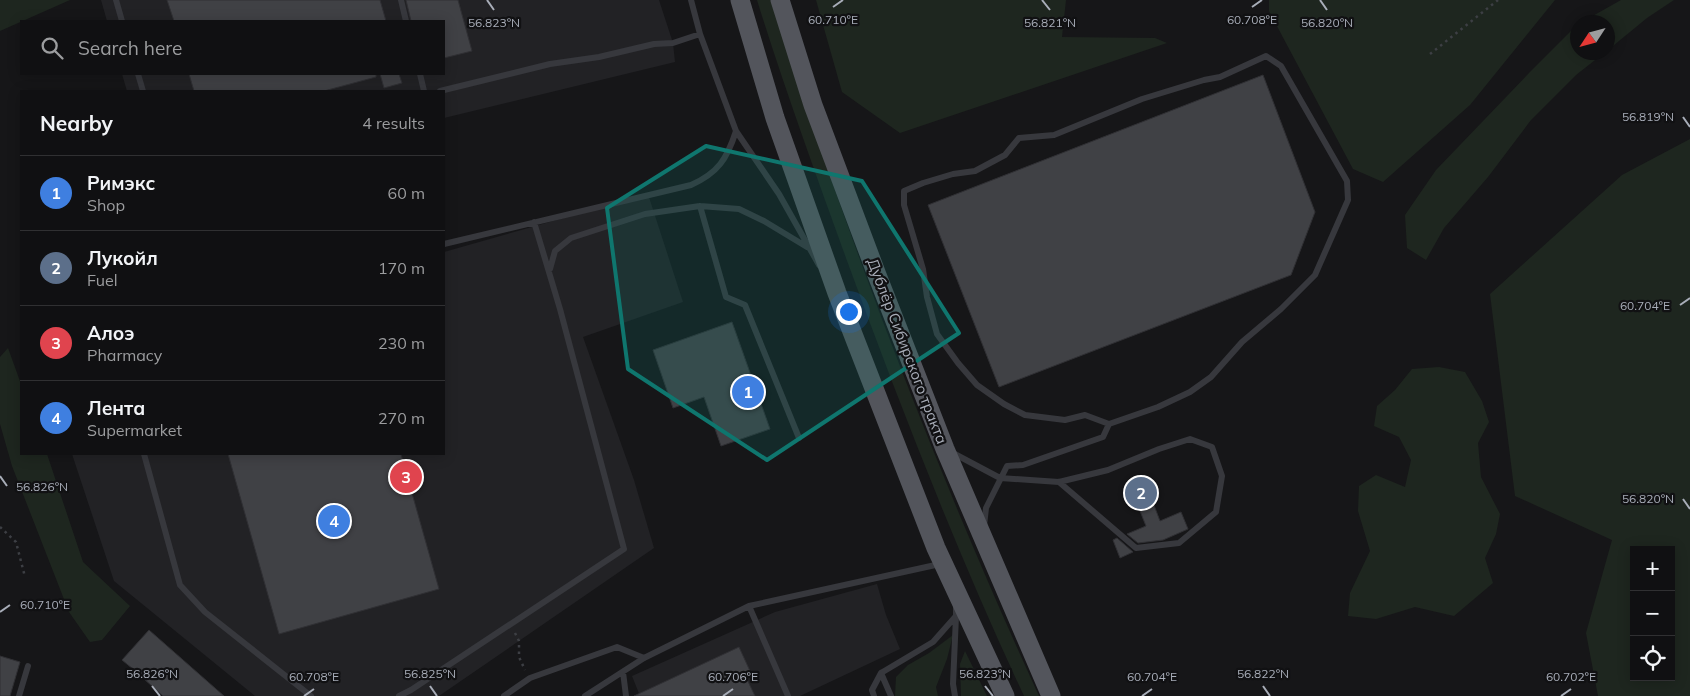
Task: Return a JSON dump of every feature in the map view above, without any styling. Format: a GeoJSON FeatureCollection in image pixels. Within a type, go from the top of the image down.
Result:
{"type":"FeatureCollection","features":[{"type":"Feature","properties":{"kind":"main road"},"geometry":{"type":"LineString","coordinates":[[740,0],[776,118],[836,292],[943,563],[1005,696]]}},
{"type":"Feature","properties":{"kind":"main road","name":"Дублёр Сибирского тракта"},"geometry":{"type":"LineString","coordinates":[[780,0],[813,105],[877,275],[982,540],[1051,696]]}},
{"type":"Feature","properties":{"kind":"lane"},"geometry":{"type":"LineString","coordinates":[[116,0],[122,20]]}},
{"type":"Feature","properties":{"kind":"lane"},"geometry":{"type":"LineString","coordinates":[[401,0],[406,20]]}},
{"type":"Feature","properties":{"kind":"lane"},"geometry":{"type":"LineString","coordinates":[[691,0],[700,34],[736,132],[779,194],[808,248],[836,292]]}},
{"type":"Feature","properties":{"kind":"lane"},"geometry":{"type":"LineString","coordinates":[[444,90],[550,64],[654,44],[673,43],[700,34]]}},
{"type":"Feature","properties":{"kind":"lane"},"geometry":{"type":"LineString","coordinates":[[982,540],[986,508],[1007,466],[1023,465],[1103,437],[1109,424],[1158,407],[1190,392],[1211,377],[1242,342],[1281,309],[1315,275],[1348,200],[1347,181],[1281,66],[1266,56],[1220,77],[1142,99],[1054,135],[1019,138],[1006,155],[975,171],[953,174],[904,191],[904,205],[923,269],[937,334],[977,385],[1004,404],[1025,415],[1066,420],[1085,416],[1109,424]]}},
{"type":"Feature","properties":{"kind":"lane"},"geometry":{"type":"LineString","coordinates":[[138,75],[143,90]]}},
{"type":"Feature","properties":{"kind":"lane"},"geometry":{"type":"LineString","coordinates":[[420,75],[424,90]]}},
{"type":"Feature","properties":{"kind":"lane"},"geometry":{"type":"LineString","coordinates":[[445,244],[691,185],[705,179],[716,169],[729,152],[736,132]]}},
{"type":"Feature","properties":{"kind":"lane"},"geometry":{"type":"LineString","coordinates":[[549,270],[555,251],[571,238],[644,214],[700,206],[739,209],[764,221],[808,248]]}},
{"type":"Feature","properties":{"kind":"lane"},"geometry":{"type":"LineString","coordinates":[[700,206],[726,297],[745,305],[799,438]]}},
{"type":"Feature","properties":{"kind":"lane"},"geometry":{"type":"LineString","coordinates":[[399,696],[411,693],[511,623],[622,550],[624,546],[549,270],[534,222]]}},
{"type":"Feature","properties":{"kind":"lane"},"geometry":{"type":"LineString","coordinates":[[945,449],[1000,478],[1059,482],[1108,470],[1159,448],[1190,439],[1212,447],[1222,476],[1216,512],[1179,544],[1136,548],[1059,482]]}},
{"type":"Feature","properties":{"kind":"lane"},"geometry":{"type":"LineString","coordinates":[[144,455],[180,585],[205,612],[311,696]]}},
{"type":"Feature","properties":{"kind":"lane"},"geometry":{"type":"LineString","coordinates":[[585,696],[644,658],[749,606],[943,563]]}},
{"type":"Feature","properties":{"kind":"lane"},"geometry":{"type":"LineString","coordinates":[[955,588],[956,616],[953,684],[955,696]]}},
{"type":"Feature","properties":{"kind":"lane"},"geometry":{"type":"LineString","coordinates":[[749,606],[788,696]]}},
{"type":"Feature","properties":{"kind":"lane"},"geometry":{"type":"LineString","coordinates":[[874,696],[872,690],[880,673],[933,642],[956,616]]}},
{"type":"Feature","properties":{"kind":"lane"},"geometry":{"type":"LineString","coordinates":[[504,696],[530,678],[617,647],[644,658]]}},
{"type":"Feature","properties":{"kind":"lane"},"geometry":{"type":"LineString","coordinates":[[19,696],[28,666]]}},
{"type":"Feature","properties":{"kind":"lane"},"geometry":{"type":"LineString","coordinates":[[623,672],[626,696]]}},
{"type":"Feature","properties":{"kind":"lane"},"geometry":{"type":"LineString","coordinates":[[880,673],[891,696]]}},
{"type":"Feature","properties":{"kind":"path"},"geometry":{"type":"LineString","coordinates":[[1430,54],[1498,0]]}},
{"type":"Feature","properties":{"kind":"path"},"geometry":{"type":"LineString","coordinates":[[0,527],[16,542],[26,577]]}},
{"type":"Feature","properties":{"kind":"path"},"geometry":{"type":"LineString","coordinates":[[511,623],[519,641],[519,657],[530,678]]}},
{"type":"Feature","properties":{"kind":"highlighted area"},"geometry":{"type":"Polygon","coordinates":[[[706,146],[862,181],[959,333],[767,460],[628,369],[607,208],[706,146]]]}},
{"type":"Feature","properties":{"kind":"shaded area"},"geometry":{"type":"Polygon","coordinates":[[[0,0],[70,0],[25,20],[20,20],[20,22],[0,31],[0,0]]]}},
{"type":"Feature","properties":{"kind":"shaded area"},"geometry":{"type":"Polygon","coordinates":[[[101,0],[659,0],[673,43],[675,62],[445,118],[445,90],[127,90],[122,75],[445,75],[445,20],[107,20],[101,0]]]}},
{"type":"Feature","properties":{"kind":"shaded area"},"geometry":{"type":"Polygon","coordinates":[[[757,0],[771,0],[830,177],[894,352],[964,525],[1039,696],[1024,696],[930,479],[846,258],[757,0]]]}},
{"type":"Feature","properties":{"kind":"shaded area"},"geometry":{"type":"Polygon","coordinates":[[[816,0],[1066,0],[1062,37],[1155,38],[1167,43],[900,133],[842,92],[816,0]]]}},
{"type":"Feature","properties":{"kind":"shaded area"},"geometry":{"type":"Polygon","coordinates":[[[1269,0],[1555,0],[1470,105],[1383,182],[1353,169],[1269,11],[1269,0]]]}},
{"type":"Feature","properties":{"kind":"shaded area"},"geometry":{"type":"Polygon","coordinates":[[[1621,0],[1674,0],[1647,18],[1615,44],[1615,15],[1594,15],[1621,0]]]}},
{"type":"Feature","properties":{"kind":"shaded area"},"geometry":{"type":"Polygon","coordinates":[[[1570,32],[1570,60],[1595,60],[1576,75],[1531,120],[1488,177],[1444,228],[1426,260],[1407,248],[1405,215],[1436,170],[1570,32]]]}},
{"type":"Feature","properties":{"kind":"shaded area"},"geometry":{"type":"Polygon","coordinates":[[[1690,139],[1690,696],[1598,696],[1586,633],[1612,540],[1515,496],[1490,294],[1622,175],[1690,139]]]}},
{"type":"Feature","properties":{"kind":"shaded area"},"geometry":{"type":"Polygon","coordinates":[[[648,194],[683,302],[583,337],[634,480],[654,548],[439,696],[255,696],[114,581],[72,455],[445,455],[445,252],[648,194]]]}},
{"type":"Feature","properties":{"kind":"shaded area"},"geometry":{"type":"Polygon","coordinates":[[[8,348],[20,381],[20,455],[47,455],[83,562],[130,606],[102,640],[90,642],[69,612],[12,466],[0,424],[0,357],[8,348]]]}},
{"type":"Feature","properties":{"kind":"shaded area"},"geometry":{"type":"Polygon","coordinates":[[[1439,367],[1465,372],[1482,401],[1489,422],[1478,443],[1481,477],[1500,514],[1496,534],[1485,558],[1493,583],[1454,616],[1415,607],[1376,619],[1348,616],[1350,593],[1370,551],[1358,511],[1359,486],[1376,475],[1405,487],[1411,460],[1399,437],[1374,426],[1377,406],[1395,390],[1412,369],[1439,367]]]}},
{"type":"Feature","properties":{"kind":"shaded area"},"geometry":{"type":"Polygon","coordinates":[[[877,584],[886,615],[900,649],[800,696],[640,696],[632,676],[775,612],[877,584]]]}},
{"type":"Feature","properties":{"kind":"shaded area"},"geometry":{"type":"Polygon","coordinates":[[[953,635],[947,659],[936,687],[938,696],[895,696],[896,677],[908,665],[929,653],[953,635]]]}},
{"type":"Feature","properties":{"kind":"shaded area"},"geometry":{"type":"Polygon","coordinates":[[[965,651],[987,696],[961,696],[960,664],[965,651]]]}},
{"type":"Feature","properties":{"kind":"building"},"geometry":{"type":"Polygon","coordinates":[[[167,0],[380,0],[386,20],[174,20],[167,0]]]}},
{"type":"Feature","properties":{"kind":"building"},"geometry":{"type":"Polygon","coordinates":[[[406,0],[458,0],[472,51],[445,58],[445,20],[411,20],[406,0]]]}},
{"type":"Feature","properties":{"kind":"building"},"geometry":{"type":"Polygon","coordinates":[[[189,75],[376,75],[376,77],[328,90],[194,90],[189,75]]]}},
{"type":"Feature","properties":{"kind":"building"},"geometry":{"type":"Polygon","coordinates":[[[380,75],[399,75],[402,83],[384,88],[380,75]]]}},
{"type":"Feature","properties":{"kind":"building"},"geometry":{"type":"Polygon","coordinates":[[[1263,75],[1315,212],[1291,275],[999,387],[928,205],[1263,75]]]}},
{"type":"Feature","properties":{"kind":"building"},"geometry":{"type":"Polygon","coordinates":[[[732,322],[770,429],[721,446],[704,397],[673,408],[653,350],[732,322]]]}},
{"type":"Feature","properties":{"kind":"building"},"geometry":{"type":"Polygon","coordinates":[[[228,455],[401,455],[439,589],[279,634],[228,455]]]}},
{"type":"Feature","properties":{"kind":"building"},"geometry":{"type":"Polygon","coordinates":[[[1150,477],[1158,497],[1152,500],[1160,521],[1181,512],[1188,529],[1163,540],[1138,543],[1127,534],[1146,526],[1138,506],[1132,508],[1124,488],[1150,477]]]}},
{"type":"Feature","properties":{"kind":"building"},"geometry":{"type":"Polygon","coordinates":[[[1117,538],[1133,552],[1120,558],[1113,540],[1117,538]]]}},
{"type":"Feature","properties":{"kind":"building"},"geometry":{"type":"Polygon","coordinates":[[[149,630],[224,696],[163,696],[122,660],[149,630]]]}},
{"type":"Feature","properties":{"kind":"building"},"geometry":{"type":"Polygon","coordinates":[[[739,647],[750,671],[744,673],[755,696],[634,696],[739,647]]]}},
{"type":"Feature","properties":{"kind":"building"},"geometry":{"type":"Polygon","coordinates":[[[0,656],[20,662],[10,696],[0,696],[0,656]]]}},
{"type":"Feature","properties":{"kind":"place","name":"Римэкс"},"geometry":{"type":"Point","coordinates":[748,392]}},
{"type":"Feature","properties":{"kind":"place","name":"Алоэ"},"geometry":{"type":"Point","coordinates":[406,477]}},
{"type":"Feature","properties":{"kind":"place","name":"Лукойл"},"geometry":{"type":"Point","coordinates":[1141,493]}},
{"type":"Feature","properties":{"kind":"place","name":"Лента"},"geometry":{"type":"Point","coordinates":[334,521]}}]}
